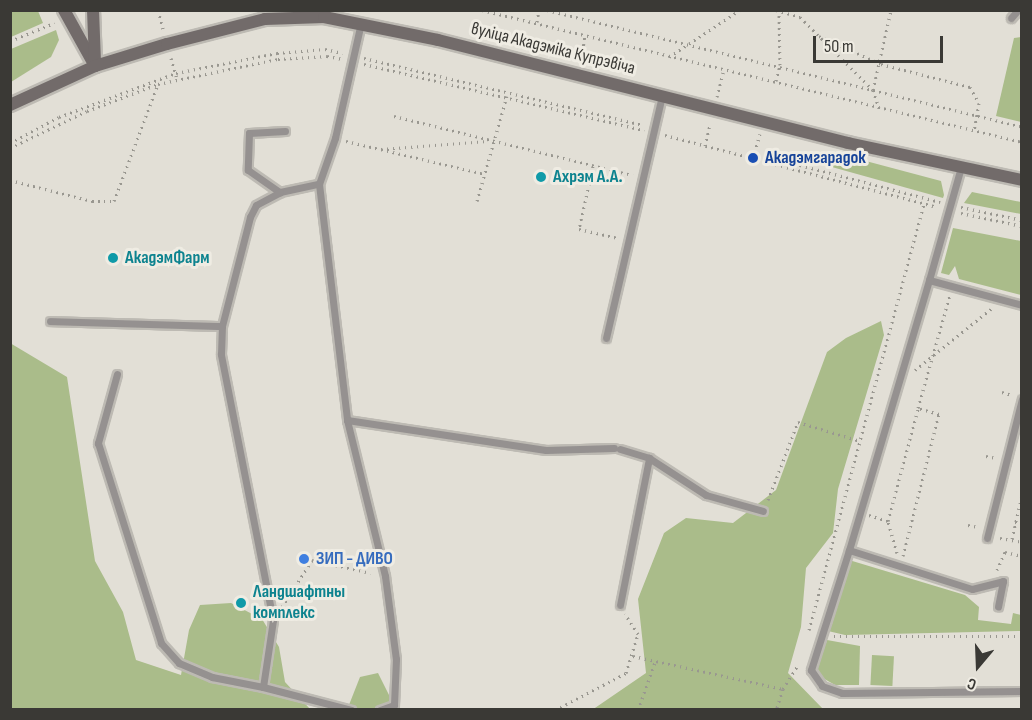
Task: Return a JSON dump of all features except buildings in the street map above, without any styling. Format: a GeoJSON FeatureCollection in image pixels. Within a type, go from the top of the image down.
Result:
{"type":"FeatureCollection","features":[{"type":"Feature","properties":{"kind":"main road"},"geometry":{"type":"LineString","coordinates":[[93,10],[95,66]]}},
{"type":"Feature","properties":{"kind":"main road"},"geometry":{"type":"LineString","coordinates":[[65,12],[95,66]]}},
{"type":"Feature","properties":{"kind":"main road","name":"вуліца Акадэміка Купрэвіча"},"geometry":{"type":"LineString","coordinates":[[10,105],[95,66],[265,19],[325,14],[579,74],[763,122],[1022,180]]}},
{"type":"Feature","properties":{"kind":"lane"},"geometry":{"type":"LineString","coordinates":[[1011,18],[1018,10]]}},
{"type":"Feature","properties":{"kind":"lane"},"geometry":{"type":"LineString","coordinates":[[361,23],[335,138],[319,184],[347,420],[385,576],[398,687],[394,705],[380,710]]}},
{"type":"Feature","properties":{"kind":"lane"},"geometry":{"type":"LineString","coordinates":[[606,338],[641,177],[662,95]]}},
{"type":"Feature","properties":{"kind":"lane"},"geometry":{"type":"LineString","coordinates":[[280,192],[248,170],[249,133],[285,131]]}},
{"type":"Feature","properties":{"kind":"lane"},"geometry":{"type":"LineString","coordinates":[[961,167],[899,385],[811,670],[822,686],[842,693],[1022,691]]}},
{"type":"Feature","properties":{"kind":"lane"},"geometry":{"type":"LineString","coordinates":[[263,687],[273,620],[221,354],[222,326],[250,218],[256,205],[280,192],[319,184]]}},
{"type":"Feature","properties":{"kind":"lane"},"geometry":{"type":"LineString","coordinates":[[929,280],[1022,305]]}},
{"type":"Feature","properties":{"kind":"lane"},"geometry":{"type":"LineString","coordinates":[[50,321],[222,326]]}},
{"type":"Feature","properties":{"kind":"lane"},"geometry":{"type":"LineString","coordinates":[[117,374],[98,442],[161,643],[178,663],[212,677],[263,687],[351,710]]}},
{"type":"Feature","properties":{"kind":"lane"},"geometry":{"type":"LineString","coordinates":[[987,538],[1022,399]]}},
{"type":"Feature","properties":{"kind":"lane"},"geometry":{"type":"LineString","coordinates":[[347,420],[546,450],[617,449],[649,458],[706,495],[763,511]]}},
{"type":"Feature","properties":{"kind":"lane"},"geometry":{"type":"LineString","coordinates":[[620,605],[649,458]]}},
{"type":"Feature","properties":{"kind":"lane"},"geometry":{"type":"LineString","coordinates":[[849,550],[972,589],[1003,581],[998,607]]}},
{"type":"Feature","properties":{"kind":"path"},"geometry":{"type":"LineString","coordinates":[[482,10],[1022,142]]}},
{"type":"Feature","properties":{"kind":"path"},"geometry":{"type":"LineString","coordinates":[[537,22],[539,10]]}},
{"type":"Feature","properties":{"kind":"path"},"geometry":{"type":"LineString","coordinates":[[547,10],[690,46],[780,65],[1022,127]]}},
{"type":"Feature","properties":{"kind":"path"},"geometry":{"type":"LineString","coordinates":[[669,57],[690,46],[740,10]]}},
{"type":"Feature","properties":{"kind":"path"},"geometry":{"type":"LineString","coordinates":[[873,90],[881,64],[891,10]]}},
{"type":"Feature","properties":{"kind":"path"},"geometry":{"type":"LineString","coordinates":[[776,81],[780,65],[777,11],[800,17],[873,90],[879,108]]}},
{"type":"Feature","properties":{"kind":"path"},"geometry":{"type":"LineString","coordinates":[[10,41],[65,12]]}},
{"type":"Feature","properties":{"kind":"path"},"geometry":{"type":"LineString","coordinates":[[579,74],[585,35]]}},
{"type":"Feature","properties":{"kind":"path"},"geometry":{"type":"LineString","coordinates":[[819,36],[881,64],[969,87],[979,103],[974,131]]}},
{"type":"Feature","properties":{"kind":"path"},"geometry":{"type":"LineString","coordinates":[[10,143],[59,117],[176,73],[277,53],[325,48],[354,58],[924,203],[1022,219]]}},
{"type":"Feature","properties":{"kind":"path"},"geometry":{"type":"LineString","coordinates":[[10,148],[87,111],[158,84],[278,59],[327,56],[354,58],[629,120],[652,132]]}},
{"type":"Feature","properties":{"kind":"path"},"geometry":{"type":"LineString","coordinates":[[10,180],[92,201],[114,201],[158,84]]}},
{"type":"Feature","properties":{"kind":"path"},"geometry":{"type":"LineString","coordinates":[[477,201],[507,96]]}},
{"type":"Feature","properties":{"kind":"path"},"geometry":{"type":"LineString","coordinates":[[394,116],[641,177]]}},
{"type":"Feature","properties":{"kind":"path"},"geometry":{"type":"LineString","coordinates":[[753,158],[763,122]]}},
{"type":"Feature","properties":{"kind":"path"},"geometry":{"type":"LineString","coordinates":[[335,138],[484,174]]}},
{"type":"Feature","properties":{"kind":"path"},"geometry":{"type":"LineString","coordinates":[[378,149],[493,140]]}},
{"type":"Feature","properties":{"kind":"path"},"geometry":{"type":"LineString","coordinates":[[773,163],[800,165],[949,208],[1022,226]]}},
{"type":"Feature","properties":{"kind":"path"},"geometry":{"type":"LineString","coordinates":[[593,165],[579,229],[628,241]]}},
{"type":"Feature","properties":{"kind":"path"},"geometry":{"type":"LineString","coordinates":[[806,642],[924,203]]}},
{"type":"Feature","properties":{"kind":"path"},"geometry":{"type":"LineString","coordinates":[[900,566],[888,521],[952,287]]}},
{"type":"Feature","properties":{"kind":"path"},"geometry":{"type":"LineString","coordinates":[[899,385],[934,353],[1002,300]]}},
{"type":"Feature","properties":{"kind":"path"},"geometry":{"type":"LineString","coordinates":[[900,566],[939,414],[918,408]]}},
{"type":"Feature","properties":{"kind":"path"},"geometry":{"type":"LineString","coordinates":[[763,511],[798,422],[860,441]]}},
{"type":"Feature","properties":{"kind":"path"},"geometry":{"type":"LineString","coordinates":[[1022,495],[1012,539],[1022,542]]}},
{"type":"Feature","properties":{"kind":"path"},"geometry":{"type":"LineString","coordinates":[[860,513],[888,521]]}},
{"type":"Feature","properties":{"kind":"path"},"geometry":{"type":"LineString","coordinates":[[1015,522],[1022,523]]}},
{"type":"Feature","properties":{"kind":"path"},"geometry":{"type":"LineString","coordinates":[[1003,581],[997,570],[1005,552],[1022,556]]}},
{"type":"Feature","properties":{"kind":"path"},"geometry":{"type":"LineString","coordinates":[[273,620],[312,560],[385,576]]}},
{"type":"Feature","properties":{"kind":"path"},"geometry":{"type":"LineString","coordinates":[[555,710],[626,673],[638,634],[620,605]]}},
{"type":"Feature","properties":{"kind":"path"},"geometry":{"type":"LineString","coordinates":[[809,631],[842,638],[1022,636]]}},
{"type":"Feature","properties":{"kind":"path"},"geometry":{"type":"LineString","coordinates":[[633,656],[783,689]]}},
{"type":"Feature","properties":{"kind":"path"},"geometry":{"type":"LineString","coordinates":[[638,710],[655,662]]}},
{"type":"Feature","properties":{"kind":"path"},"geometry":{"type":"LineString","coordinates":[[776,710],[783,689],[795,675],[799,664]]}},
{"type":"Feature","properties":{"kind":"green space"},"geometry":{"type":"Polygon","coordinates":[[[11,10],[38,11],[43,23],[11,37],[11,10]]]}},
{"type":"Feature","properties":{"kind":"green space"},"geometry":{"type":"Polygon","coordinates":[[[56,30],[59,40],[51,57],[11,82],[11,49],[56,30]]]}},
{"type":"Feature","properties":{"kind":"green space"},"geometry":{"type":"Polygon","coordinates":[[[1022,37],[1021,122],[996,116],[1014,38],[1022,37]]]}},
{"type":"Feature","properties":{"kind":"green space"},"geometry":{"type":"Polygon","coordinates":[[[796,157],[862,160],[941,181],[944,195],[943,198],[796,157]]]}},
{"type":"Feature","properties":{"kind":"green space"},"geometry":{"type":"Polygon","coordinates":[[[972,192],[1021,202],[1021,214],[964,203],[972,192]]]}},
{"type":"Feature","properties":{"kind":"green space"},"geometry":{"type":"Polygon","coordinates":[[[953,228],[1021,241],[1021,295],[959,279],[955,266],[949,275],[941,273],[953,228]]]}},
{"type":"Feature","properties":{"kind":"green space"},"geometry":{"type":"Polygon","coordinates":[[[881,321],[884,335],[838,489],[833,533],[806,568],[801,627],[788,673],[823,709],[592,710],[646,673],[638,599],[664,533],[686,518],[733,523],[776,490],[827,352],[846,338],[881,321]]]}},
{"type":"Feature","properties":{"kind":"green space"},"geometry":{"type":"Polygon","coordinates":[[[10,343],[67,377],[95,561],[123,612],[136,660],[181,675],[189,630],[200,605],[231,603],[262,619],[279,647],[285,682],[310,709],[11,709],[10,343]]]}},
{"type":"Feature","properties":{"kind":"green space"},"geometry":{"type":"Polygon","coordinates":[[[849,560],[965,595],[979,607],[978,620],[1011,624],[1013,613],[1021,615],[1021,631],[845,635],[828,631],[849,560]]]}},
{"type":"Feature","properties":{"kind":"green space"},"geometry":{"type":"Polygon","coordinates":[[[827,640],[860,646],[859,685],[835,685],[821,677],[817,668],[827,640]]]}},
{"type":"Feature","properties":{"kind":"green space"},"geometry":{"type":"Polygon","coordinates":[[[872,655],[894,656],[892,686],[870,685],[872,655]]]}},
{"type":"Feature","properties":{"kind":"green space"},"geometry":{"type":"Polygon","coordinates":[[[378,673],[390,697],[388,709],[347,710],[360,677],[378,673]]]}},
{"type":"Feature","properties":{"kind":"place","name":"Акадэмгарадок"},"geometry":{"type":"Point","coordinates":[753,158]}},
{"type":"Feature","properties":{"kind":"place","name":"Ахрэм А.А."},"geometry":{"type":"Point","coordinates":[541,177]}},
{"type":"Feature","properties":{"kind":"place","name":"АкадэмФарм"},"geometry":{"type":"Point","coordinates":[113,258]}},
{"type":"Feature","properties":{"kind":"place","name":"ЗИП - ДИВО"},"geometry":{"type":"Point","coordinates":[304,559]}},
{"type":"Feature","properties":{"kind":"place","name":"Ландшафтны комплекс"},"geometry":{"type":"Point","coordinates":[241,603]}}]}
